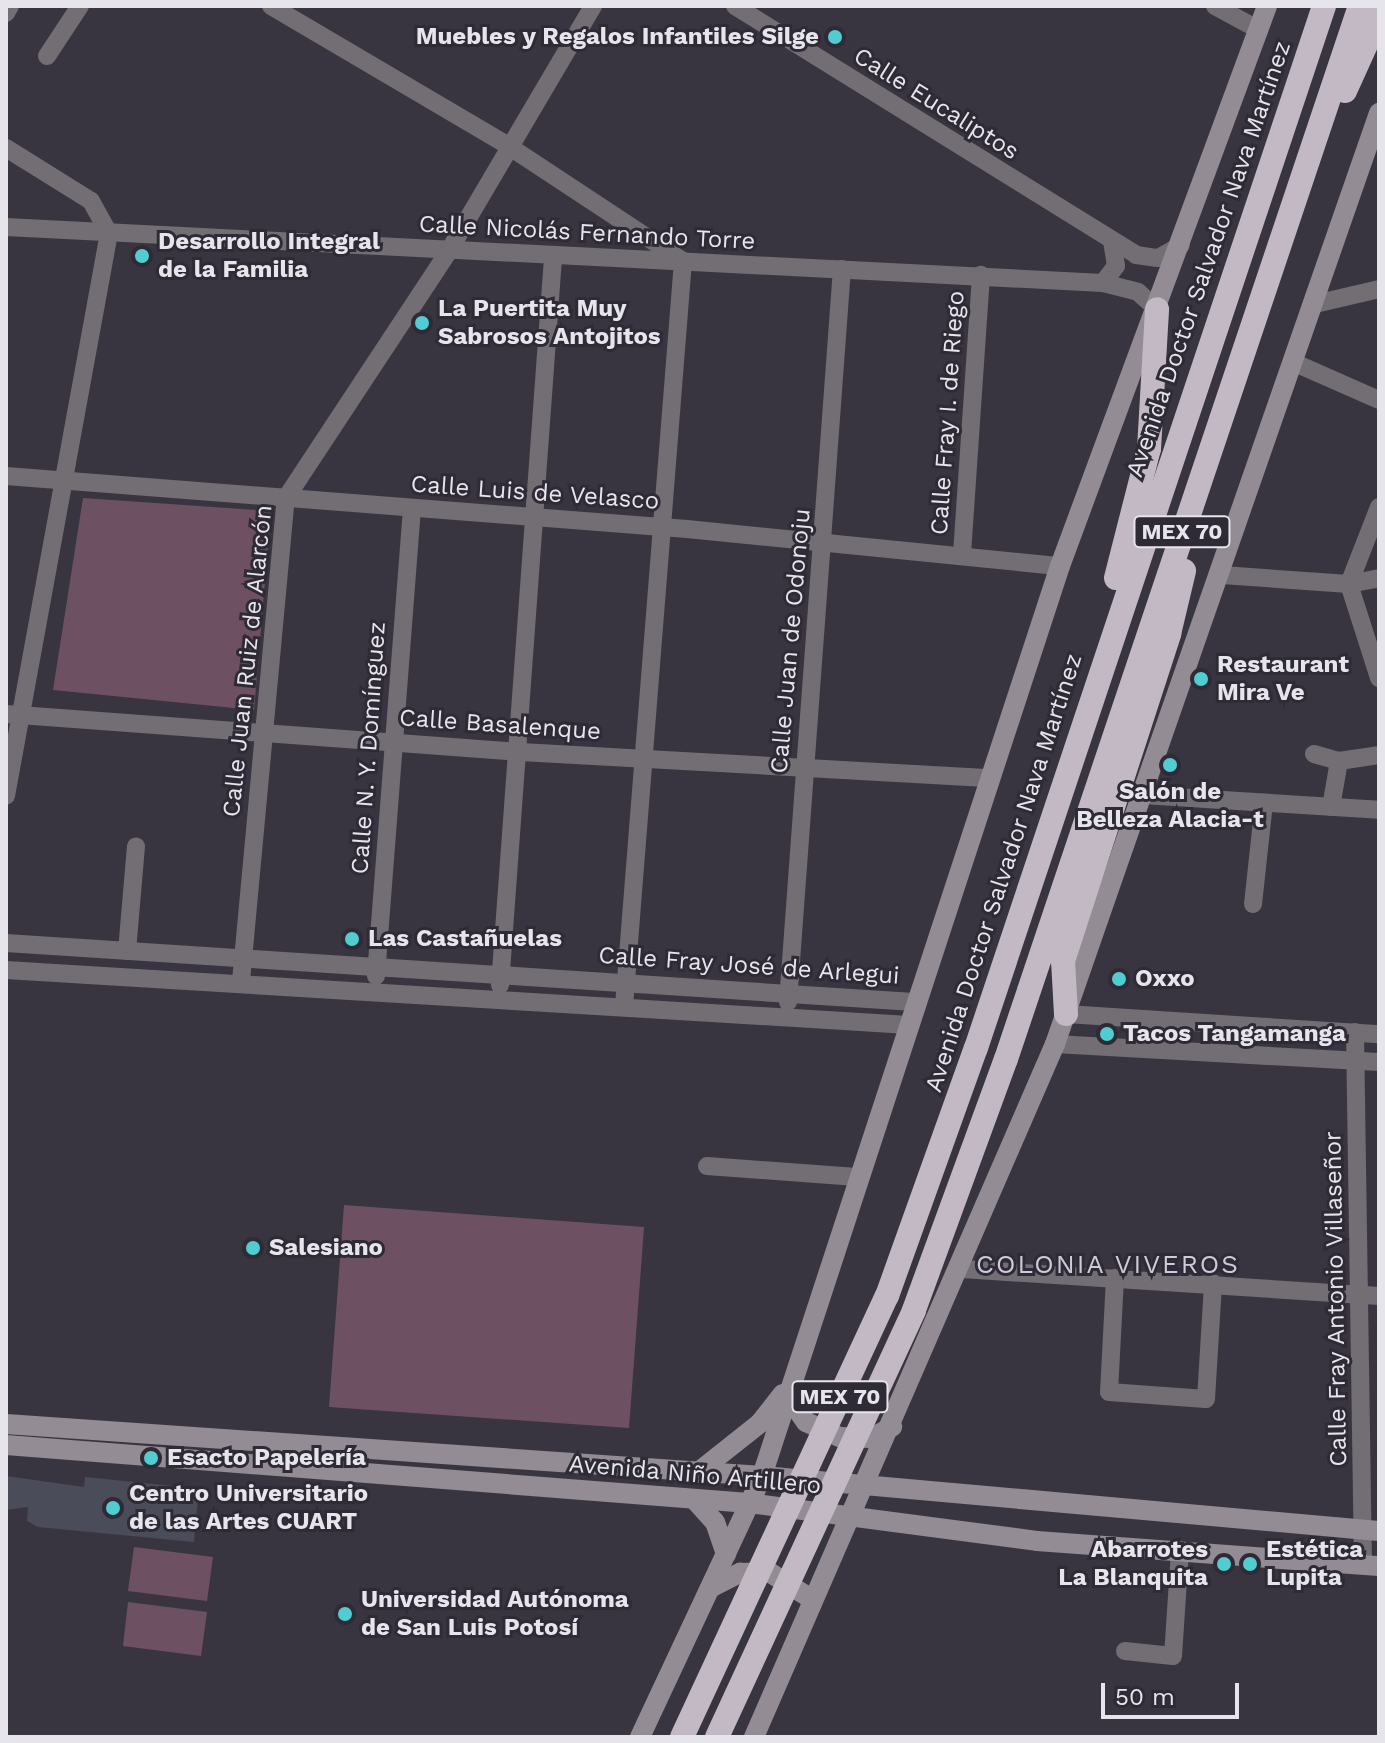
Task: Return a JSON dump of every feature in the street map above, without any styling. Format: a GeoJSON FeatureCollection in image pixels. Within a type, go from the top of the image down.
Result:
{"type":"FeatureCollection","features":[{"type":"Feature","properties":{"kind":"highway","name":"Avenida Doctor Salvador Nava Martínez"},"geometry":{"type":"LineString","coordinates":[[682,1737],[887,1296],[976,1048],[1324,6]]}},
{"type":"Feature","properties":{"kind":"highway","name":"MEX 70"},"geometry":{"type":"LineString","coordinates":[[717,1737],[914,1310],[1006,1059],[1360,6]]}},
{"type":"Feature","properties":{"kind":"highway"},"geometry":{"type":"LineString","coordinates":[[1288,217],[1379,16]]}},
{"type":"Feature","properties":{"kind":"highway"},"geometry":{"type":"LineString","coordinates":[[1096,685],[1149,449],[1157,309]]}},
{"type":"Feature","properties":{"kind":"highway"},"geometry":{"type":"LineString","coordinates":[[1066,1014],[1063,961],[1169,634],[1198,485]]}},
{"type":"Feature","properties":{"kind":"main road","name":"Avenida Doctor Salvador Nava Martínez"},"geometry":{"type":"LineString","coordinates":[[640,1737],[762,1476],[914,1002],[1060,566],[1267,6]]}},
{"type":"Feature","properties":{"kind":"main road"},"geometry":{"type":"LineString","coordinates":[[754,1737],[962,1269],[1055,1044],[1222,575],[1379,113]]}},
{"type":"Feature","properties":{"kind":"main road"},"geometry":{"type":"LineString","coordinates":[[697,1473],[760,1423],[789,1390],[806,1422],[839,1437],[871,1438],[892,1427]]}},
{"type":"Feature","properties":{"kind":"main road","name":"Avenida Niño Artillero"},"geometry":{"type":"LineString","coordinates":[[6,1424],[762,1476],[863,1489],[1371,1530]]}},
{"type":"Feature","properties":{"kind":"main road"},"geometry":{"type":"LineString","coordinates":[[274,1466],[277,1443]]}},
{"type":"Feature","properties":{"kind":"main road","name":"Avenida Niño Artillero"},"geometry":{"type":"LineString","coordinates":[[6,1445],[749,1503],[1037,1541],[1371,1565]]}},
{"type":"Feature","properties":{"kind":"main road"},"geometry":{"type":"LineString","coordinates":[[694,1499],[715,1522],[726,1554]]}},
{"type":"Feature","properties":{"kind":"main road"},"geometry":{"type":"LineString","coordinates":[[710,1588],[740,1573],[769,1572],[813,1600]]}},
{"type":"Feature","properties":{"kind":"street"},"geometry":{"type":"LineString","coordinates":[[6,13],[10,6]]}},
{"type":"Feature","properties":{"kind":"street"},"geometry":{"type":"LineString","coordinates":[[47,56],[80,6]]}},
{"type":"Feature","properties":{"kind":"street"},"geometry":{"type":"LineString","coordinates":[[271,6],[510,147],[683,261],[624,1005]]}},
{"type":"Feature","properties":{"kind":"street","name":"Calle Juan Ruiz de Alarcón"},"geometry":{"type":"LineString","coordinates":[[241,981],[286,498],[450,249],[593,6]]}},
{"type":"Feature","properties":{"kind":"street","name":"Calle Eucaliptos"},"geometry":{"type":"LineString","coordinates":[[735,6],[1112,242],[1148,259],[1181,245]]}},
{"type":"Feature","properties":{"kind":"street"},"geometry":{"type":"LineString","coordinates":[[1215,6],[1259,30]]}},
{"type":"Feature","properties":{"kind":"street"},"geometry":{"type":"LineString","coordinates":[[6,148],[91,201],[109,233],[66,481],[14,714],[6,796]]}},
{"type":"Feature","properties":{"kind":"street","name":"Calle Nicolás Fernando Torre"},"geometry":{"type":"LineString","coordinates":[[6,227],[450,249],[553,258],[683,261],[1103,283],[1138,292],[1157,309]]}},
{"type":"Feature","properties":{"kind":"street"},"geometry":{"type":"LineString","coordinates":[[1103,283],[1116,266],[1112,242]]}},
{"type":"Feature","properties":{"kind":"street"},"geometry":{"type":"LineString","coordinates":[[499,997],[521,752],[553,258]]}},
{"type":"Feature","properties":{"kind":"street","name":"Calle Juan de Odonoju"},"geometry":{"type":"LineString","coordinates":[[786,1016],[824,542],[842,269]]}},
{"type":"Feature","properties":{"kind":"street","name":"Calle Fray I. de Riego"},"geometry":{"type":"LineString","coordinates":[[962,554],[981,275]]}},
{"type":"Feature","properties":{"kind":"street"},"geometry":{"type":"LineString","coordinates":[[1315,304],[1379,289]]}},
{"type":"Feature","properties":{"kind":"street"},"geometry":{"type":"LineString","coordinates":[[1295,363],[1379,400]]}},
{"type":"Feature","properties":{"kind":"street","name":"Calle Luis de Velasco"},"geometry":{"type":"LineString","coordinates":[[6,476],[661,527],[962,554],[1060,566]]}},
{"type":"Feature","properties":{"kind":"street"},"geometry":{"type":"LineString","coordinates":[[1379,507],[1349,584],[1379,678]]}},
{"type":"Feature","properties":{"kind":"street","name":"Calle N. Y. Domínguez"},"geometry":{"type":"LineString","coordinates":[[375,991],[412,509]]}},
{"type":"Feature","properties":{"kind":"street"},"geometry":{"type":"LineString","coordinates":[[1222,575],[1349,584],[1379,578]]}},
{"type":"Feature","properties":{"kind":"street","name":"Calle Basalenque"},"geometry":{"type":"LineString","coordinates":[[14,714],[521,752],[990,778]]}},
{"type":"Feature","properties":{"kind":"street"},"geometry":{"type":"LineString","coordinates":[[1314,754],[1339,761],[1379,755]]}},
{"type":"Feature","properties":{"kind":"street"},"geometry":{"type":"LineString","coordinates":[[1331,807],[1339,761]]}},
{"type":"Feature","properties":{"kind":"street"},"geometry":{"type":"LineString","coordinates":[[1143,795],[1379,810]]}},
{"type":"Feature","properties":{"kind":"street"},"geometry":{"type":"LineString","coordinates":[[1253,904],[1264,803]]}},
{"type":"Feature","properties":{"kind":"street"},"geometry":{"type":"LineString","coordinates":[[127,951],[136,846]]}},
{"type":"Feature","properties":{"kind":"street","name":"Calle Fray José de Arlegui"},"geometry":{"type":"LineString","coordinates":[[6,943],[244,956],[914,1002]]}},
{"type":"Feature","properties":{"kind":"street","name":"Calle Fray José de Arlegui"},"geometry":{"type":"LineString","coordinates":[[6,970],[241,981],[908,1025]]}},
{"type":"Feature","properties":{"kind":"street"},"geometry":{"type":"LineString","coordinates":[[1066,1014],[1379,1034]]}},
{"type":"Feature","properties":{"kind":"street","name":"Calle Fray Antonio Villaseñor"},"geometry":{"type":"LineString","coordinates":[[1355,1032],[1370,1296],[1371,1565]]}},
{"type":"Feature","properties":{"kind":"street"},"geometry":{"type":"LineString","coordinates":[[1055,1044],[1379,1062]]}},
{"type":"Feature","properties":{"kind":"street"},"geometry":{"type":"LineString","coordinates":[[707,1166],[857,1177]]}},
{"type":"Feature","properties":{"kind":"street"},"geometry":{"type":"LineString","coordinates":[[962,1269],[1213,1283],[1370,1296]]}},
{"type":"Feature","properties":{"kind":"street"},"geometry":{"type":"LineString","coordinates":[[1115,1278],[1109,1392],[1206,1399],[1213,1283]]}},
{"type":"Feature","properties":{"kind":"street"},"geometry":{"type":"LineString","coordinates":[[1125,1651],[1173,1656],[1180,1550]]}},
{"type":"Feature","properties":{"kind":"shaded area"},"geometry":{"type":"Polygon","coordinates":[[[83,498],[271,511],[254,710],[53,690],[83,498]]]}},
{"type":"Feature","properties":{"kind":"shaded area"},"geometry":{"type":"Polygon","coordinates":[[[344,1205],[644,1227],[629,1428],[329,1407],[344,1205]]]}},
{"type":"Feature","properties":{"kind":"shaded area"},"geometry":{"type":"Polygon","coordinates":[[[134,1547],[213,1557],[207,1601],[128,1591],[134,1547]]]}},
{"type":"Feature","properties":{"kind":"shaded area"},"geometry":{"type":"Polygon","coordinates":[[[128,1602],[207,1612],[201,1656],[123,1646],[128,1602]]]}},
{"type":"Feature","properties":{"kind":"building","name":"Centro Universitario de las Artes CUART"},"geometry":{"type":"Polygon","coordinates":[[[6,1476],[84,1487],[85,1477],[173,1486],[172,1495],[198,1498],[194,1542],[38,1527],[27,1521],[28,1507],[6,1510],[6,1476]]]}},
{"type":"Feature","properties":{"kind":"place","name":"Muebles y Regalos Infantiles Silge"},"geometry":{"type":"Point","coordinates":[835,37]}},
{"type":"Feature","properties":{"kind":"place","name":"Desarrollo Integral de la Familia"},"geometry":{"type":"Point","coordinates":[142,256]}},
{"type":"Feature","properties":{"kind":"place","name":"La Puertita Muy Sabrosos Antojitos"},"geometry":{"type":"Point","coordinates":[422,323]}},
{"type":"Feature","properties":{"kind":"place","name":"Restaurant Mira Ve"},"geometry":{"type":"Point","coordinates":[1201,679]}},
{"type":"Feature","properties":{"kind":"place","name":"Salón de Belleza Alacia-t"},"geometry":{"type":"Point","coordinates":[1170,765]}},
{"type":"Feature","properties":{"kind":"place","name":"Las Castañuelas"},"geometry":{"type":"Point","coordinates":[352,939]}},
{"type":"Feature","properties":{"kind":"place","name":"Oxxo"},"geometry":{"type":"Point","coordinates":[1119,979]}},
{"type":"Feature","properties":{"kind":"place","name":"Tacos Tangamanga"},"geometry":{"type":"Point","coordinates":[1107,1034]}},
{"type":"Feature","properties":{"kind":"place","name":"Salesiano"},"geometry":{"type":"Point","coordinates":[253,1248]}},
{"type":"Feature","properties":{"kind":"place","name":"Esacto Papelería"},"geometry":{"type":"Point","coordinates":[151,1458]}},
{"type":"Feature","properties":{"kind":"place","name":"Centro Universitario de las Artes CUART"},"geometry":{"type":"Point","coordinates":[113,1508]}},
{"type":"Feature","properties":{"kind":"place","name":"Abarrotes La Blanquita"},"geometry":{"type":"Point","coordinates":[1224,1564]}},
{"type":"Feature","properties":{"kind":"place","name":"Estética Lupita"},"geometry":{"type":"Point","coordinates":[1250,1564]}},
{"type":"Feature","properties":{"kind":"place","name":"Universidad Autónoma de San Luis Potosí"},"geometry":{"type":"Point","coordinates":[345,1614]}},
{"type":"Feature","properties":{"kind":"district","name":"COLONIA VIVEROS"},"geometry":{"type":"Point","coordinates":[1108,1265]}}]}
